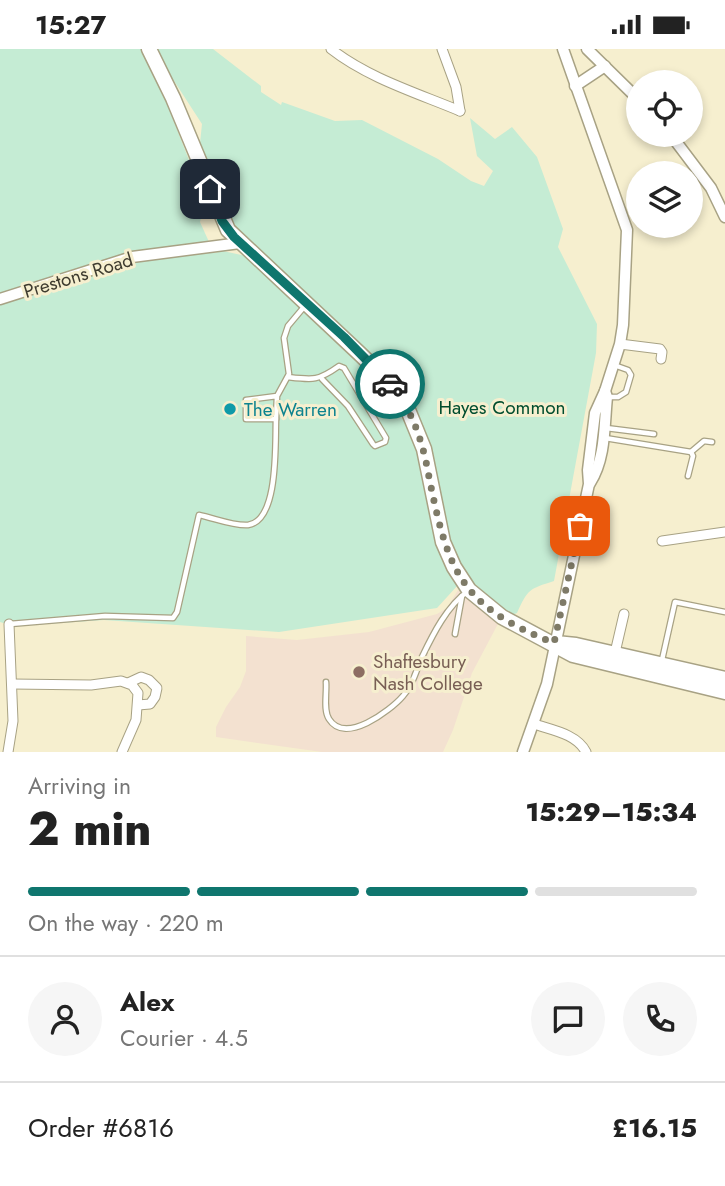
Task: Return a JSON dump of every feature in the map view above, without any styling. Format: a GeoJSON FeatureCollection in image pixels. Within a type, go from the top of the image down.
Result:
{"type":"FeatureCollection","features":[{"type":"Feature","properties":{"kind":"highway"},"geometry":{"type":"LineString","coordinates":[[149,49],[173,99],[222,221],[240,243],[389,382],[405,405],[424,449],[443,542],[466,593],[502,617],[554,643],[576,645],[613,659],[725,692]]}},
{"type":"Feature","properties":{"kind":"highway"},"geometry":{"type":"LineString","coordinates":[[613,659],[661,664],[725,679]]}},
{"type":"Feature","properties":{"kind":"street"},"geometry":{"type":"LineString","coordinates":[[331,49],[342,58],[377,75],[460,111],[456,87],[442,49]]}},
{"type":"Feature","properties":{"kind":"street"},"geometry":{"type":"LineString","coordinates":[[523,752],[547,684],[589,484],[595,473],[605,433],[606,394],[624,325],[627,230],[562,49]]}},
{"type":"Feature","properties":{"kind":"street"},"geometry":{"type":"LineString","coordinates":[[586,49],[626,87]]}},
{"type":"Feature","properties":{"kind":"street"},"geometry":{"type":"LineString","coordinates":[[575,86],[605,65]]}},
{"type":"Feature","properties":{"kind":"street"},"geometry":{"type":"LineString","coordinates":[[680,147],[711,188],[725,217]]}},
{"type":"Feature","properties":{"kind":"street","name":"Prestons Road"},"geometry":{"type":"LineString","coordinates":[[0,299],[132,257],[240,243]]}},
{"type":"Feature","properties":{"kind":"street"},"geometry":{"type":"LineString","coordinates":[[620,344],[660,349],[661,359]]}},
{"type":"Feature","properties":{"kind":"street"},"geometry":{"type":"LineString","coordinates":[[589,484],[588,470],[595,414],[606,394]]}},
{"type":"Feature","properties":{"kind":"street"},"geometry":{"type":"LineString","coordinates":[[662,541],[725,532]]}},
{"type":"Feature","properties":{"kind":"street"},"geometry":{"type":"LineString","coordinates":[[613,659],[624,614]]}},
{"type":"Feature","properties":{"kind":"street"},"geometry":{"type":"LineString","coordinates":[[6,626],[13,721],[8,752]]}},
{"type":"Feature","properties":{"kind":"street"},"geometry":{"type":"LineString","coordinates":[[128,683],[141,677],[157,688],[150,704],[138,705]]}},
{"type":"Feature","properties":{"kind":"street"},"geometry":{"type":"LineString","coordinates":[[12,684],[128,683],[138,693],[138,705],[136,719],[122,752]]}},
{"type":"Feature","properties":{"kind":"street"},"geometry":{"type":"LineString","coordinates":[[534,724],[569,736],[583,744],[586,752]]}},
{"type":"Feature","properties":{"kind":"lane"},"geometry":{"type":"LineString","coordinates":[[6,626],[105,617],[173,618],[177,612],[199,515],[243,525],[261,520],[266,513],[275,473],[277,396],[288,377],[284,338],[288,326],[306,303]]}},
{"type":"Feature","properties":{"kind":"lane"},"geometry":{"type":"LineString","coordinates":[[606,394],[618,397],[626,392],[631,375],[628,370],[613,365]]}},
{"type":"Feature","properties":{"kind":"lane"},"geometry":{"type":"LineString","coordinates":[[288,377],[322,379],[339,366],[344,368],[386,438],[385,442],[375,446],[348,406],[322,379]]}},
{"type":"Feature","properties":{"kind":"lane"},"geometry":{"type":"LineString","coordinates":[[276,419],[246,419],[246,400],[277,396]]}},
{"type":"Feature","properties":{"kind":"lane"},"geometry":{"type":"LineString","coordinates":[[605,433],[654,434]]}},
{"type":"Feature","properties":{"kind":"lane"},"geometry":{"type":"LineString","coordinates":[[605,433],[691,452]]}},
{"type":"Feature","properties":{"kind":"lane"},"geometry":{"type":"LineString","coordinates":[[691,452],[705,441],[712,442]]}},
{"type":"Feature","properties":{"kind":"lane"},"geometry":{"type":"LineString","coordinates":[[688,476],[691,452]]}},
{"type":"Feature","properties":{"kind":"lane"},"geometry":{"type":"LineString","coordinates":[[455,634],[466,593]]}},
{"type":"Feature","properties":{"kind":"lane"},"geometry":{"type":"LineString","coordinates":[[326,682],[328,717],[331,722],[347,730],[366,724],[402,697],[414,678],[436,628],[466,593]]}},
{"type":"Feature","properties":{"kind":"lane"},"geometry":{"type":"LineString","coordinates":[[661,664],[675,602],[725,612]]}},
{"type":"Feature","properties":{"kind":"shaded area","name":"Shaftesbury Nash College"},"geometry":{"type":"Polygon","coordinates":[[[458,590],[500,620],[472,673],[443,752],[322,752],[216,737],[216,727],[240,687],[246,671],[246,636],[297,640],[369,632],[437,614],[447,608],[458,590]]]}},
{"type":"Feature","properties":{"kind":"green space"},"geometry":{"type":"Polygon","coordinates":[[[0,49],[142,49],[155,73],[205,201],[200,222],[214,253],[223,251],[246,256],[397,397],[420,448],[458,585],[437,608],[279,632],[104,620],[14,626],[0,622],[0,49]]]}},
{"type":"Feature","properties":{"kind":"green space","name":"Hayes Common"},"geometry":{"type":"Polygon","coordinates":[[[158,49],[213,49],[261,86],[261,92],[281,105],[282,102],[335,121],[362,120],[484,186],[493,171],[477,156],[470,118],[495,139],[512,127],[537,157],[563,229],[558,247],[597,324],[596,353],[554,581],[530,591],[517,613],[509,616],[463,581],[447,547],[404,392],[252,245],[226,214],[200,143],[202,124],[165,67],[158,49]]]}},
{"type":"Feature","properties":{"kind":"way so far"},"geometry":{"type":"LineString","coordinates":[[390,384],[399,394],[419,433],[440,533],[448,554],[465,585],[493,611],[512,624],[554,643],[580,526]]}},
{"type":"Feature","properties":{"kind":"place","name":"The Warren"},"geometry":{"type":"Point","coordinates":[230,409]}},
{"type":"Feature","properties":{"kind":"place","name":"Shaftesbury Nash College"},"geometry":{"type":"Point","coordinates":[359,672]}},
{"type":"Feature","properties":{"kind":"route"},"geometry":{"type":"LineString","coordinates":[[210,189],[222,221],[234,237],[344,337],[390,384]]}}]}
